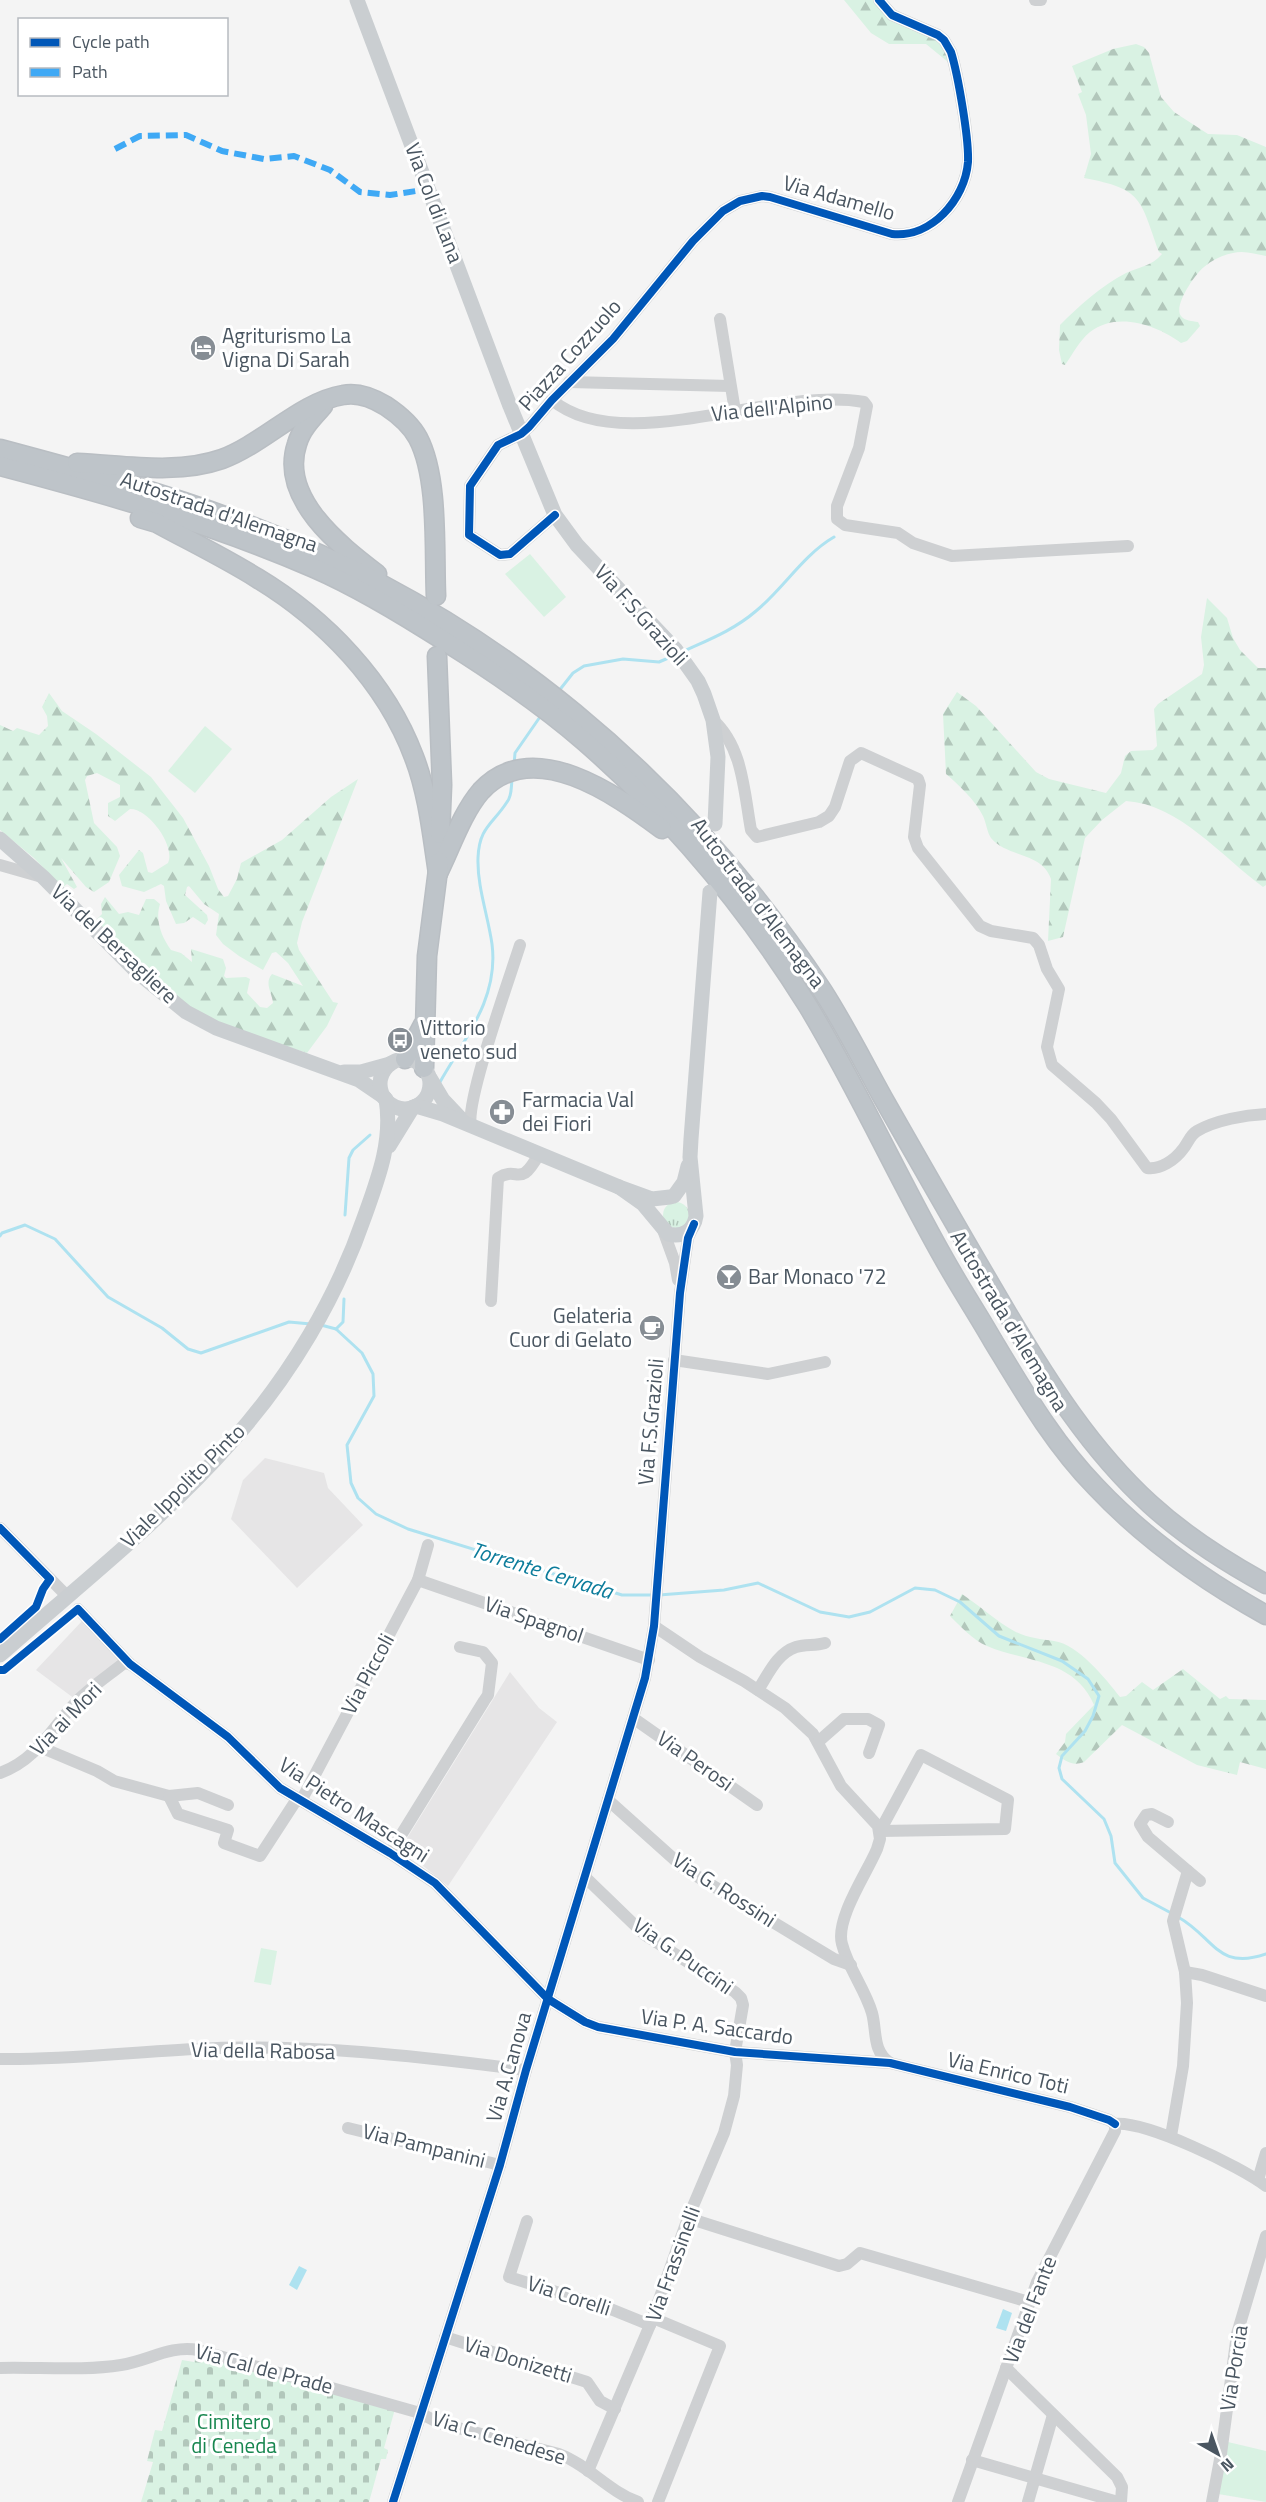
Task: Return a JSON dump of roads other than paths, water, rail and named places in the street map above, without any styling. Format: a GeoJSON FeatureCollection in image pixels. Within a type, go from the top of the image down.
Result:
{"type":"FeatureCollection","features":[{"type":"Feature","properties":{"kind":"highway"},"geometry":{"type":"LineString","coordinates":[[42,460],[172,468],[200,465],[246,449],[306,410],[328,400],[343,395],[363,395],[377,400],[393,411],[417,438],[431,489],[436,596]]}},
{"type":"Feature","properties":{"kind":"highway"},"geometry":{"type":"LineString","coordinates":[[328,400],[308,422],[297,442],[294,461],[298,487],[314,514],[337,542],[408,599]]}},
{"type":"Feature","properties":{"kind":"highway","name":"Autostrada d'Alemagna"},"geometry":{"type":"LineString","coordinates":[[0,449],[181,500],[257,528],[325,557],[408,599],[498,655],[592,725],[642,770],[693,824],[775,924],[823,992],[969,1250],[1051,1386],[1078,1425],[1113,1467],[1179,1529],[1232,1565],[1266,1584]]}},
{"type":"Feature","properties":{"kind":"highway","name":"Autostrada d'Alemagna"},"geometry":{"type":"LineString","coordinates":[[0,466],[175,516],[317,570],[400,613],[489,669],[583,740],[656,810],[711,872],[807,1004],[865,1107],[942,1256],[1031,1404],[1058,1443],[1093,1484],[1130,1521],[1170,1555],[1220,1589],[1266,1615]]}},
{"type":"Feature","properties":{"kind":"highway"},"geometry":{"type":"LineString","coordinates":[[0,476],[157,523],[258,578],[308,614],[343,647],[381,692],[402,727],[424,789],[438,873]]}},
{"type":"Feature","properties":{"kind":"highway"},"geometry":{"type":"LineString","coordinates":[[426,1071],[424,1023],[427,956],[438,873],[442,785],[437,656]]}},
{"type":"Feature","properties":{"kind":"highway"},"geometry":{"type":"LineString","coordinates":[[438,873],[473,803],[481,792],[499,777],[526,769],[559,772],[583,778],[600,787],[667,832],[711,872]]}},
{"type":"Feature","properties":{"kind":"highway"},"geometry":{"type":"LineString","coordinates":[[397,1061],[424,1023]]}},
{"type":"Feature","properties":{"kind":"main road","name":"Via Col di Lana"},"geometry":{"type":"LineString","coordinates":[[357,0],[510,406]]}},
{"type":"Feature","properties":{"kind":"main road","name":"Piazza Cozzuolo"},"geometry":{"type":"LineString","coordinates":[[510,406],[529,454]]}},
{"type":"Feature","properties":{"kind":"main road","name":"Via F.S.Grazioli"},"geometry":{"type":"LineString","coordinates":[[529,454],[555,516],[582,551],[687,664],[704,694],[713,720],[717,748],[719,778],[715,824]]}},
{"type":"Feature","properties":{"kind":"main road","name":"Via del Bersagliere"},"geometry":{"type":"LineString","coordinates":[[0,839],[43,878],[137,972],[186,1012],[216,1028],[338,1071],[368,1084],[385,1098]]}},
{"type":"Feature","properties":{"kind":"main road"},"geometry":{"type":"LineString","coordinates":[[619,1187],[643,1204],[660,1226],[674,1235],[680,1235],[691,1229],[694,1224],[696,1216],[690,1157],[710,892]]}},
{"type":"Feature","properties":{"kind":"main road"},"geometry":{"type":"LineString","coordinates":[[471,1126],[449,1109],[426,1071],[412,1060],[397,1061],[381,1077],[380,1084],[385,1098],[402,1108],[415,1107],[471,1126],[652,1199],[672,1196],[688,1199],[694,1208]]}},
{"type":"Feature","properties":{"kind":"main road","name":"Via del Bersagliere"},"geometry":{"type":"LineString","coordinates":[[338,1071],[360,1072],[397,1061]]}},
{"type":"Feature","properties":{"kind":"main road"},"geometry":{"type":"LineString","coordinates":[[415,1107],[426,1097],[429,1090],[426,1071]]}},
{"type":"Feature","properties":{"kind":"main road","name":"Viale Ippolito Pinto"},"geometry":{"type":"LineString","coordinates":[[385,1098],[388,1122],[385,1154]]}},
{"type":"Feature","properties":{"kind":"main road","name":"Viale Ippolito Pinto"},"geometry":{"type":"LineString","coordinates":[[0,1655],[208,1467],[270,1393],[320,1315],[360,1229],[385,1154],[401,1123],[415,1107]]}},
{"type":"Feature","properties":{"kind":"main road"},"geometry":{"type":"LineString","coordinates":[[660,1226],[657,1210],[684,1182],[690,1157]]}},
{"type":"Feature","properties":{"kind":"street","name":"Via Adamello"},"geometry":{"type":"LineString","coordinates":[[644,299],[693,241],[723,211],[740,201],[762,196],[770,197],[892,234],[905,235],[923,229],[944,213],[961,187],[968,160],[954,63],[944,40],[892,15],[879,0]]}},
{"type":"Feature","properties":{"kind":"street"},"geometry":{"type":"LineString","coordinates":[[1035,0],[1041,0]]}},
{"type":"Feature","properties":{"kind":"street","name":"Piazza Cozzuolo"},"geometry":{"type":"LineString","coordinates":[[521,434],[613,339],[644,299]]}},
{"type":"Feature","properties":{"kind":"street"},"geometry":{"type":"LineString","coordinates":[[720,319],[735,411]]}},
{"type":"Feature","properties":{"kind":"street"},"geometry":{"type":"LineString","coordinates":[[569,382],[730,386]]}},
{"type":"Feature","properties":{"kind":"street","name":"Via dell'Alpino"},"geometry":{"type":"LineString","coordinates":[[552,400],[566,410],[584,417],[627,425],[814,399],[858,400],[866,403],[867,406],[859,448],[837,506],[837,519],[845,525],[898,533],[913,543],[952,556],[1128,546]]}},
{"type":"Feature","properties":{"kind":"street"},"geometry":{"type":"LineString","coordinates":[[521,434],[498,445],[472,482],[469,490],[469,535],[498,554],[508,555],[555,516]]}},
{"type":"Feature","properties":{"kind":"street"},"geometry":{"type":"LineString","coordinates":[[713,720],[727,734],[735,752],[751,830],[758,837],[819,822],[829,816],[835,807],[850,761],[861,753],[918,779],[920,785],[914,837],[918,848],[980,926],[991,932],[1029,936],[1037,942],[1047,969],[1059,989],[1047,1047],[1052,1065],[1096,1103],[1147,1168],[1157,1168],[1166,1164],[1183,1149],[1196,1131],[1225,1121],[1266,1114]]}},
{"type":"Feature","properties":{"kind":"street"},"geometry":{"type":"LineString","coordinates":[[0,865],[43,878]]}},
{"type":"Feature","properties":{"kind":"street"},"geometry":{"type":"LineString","coordinates":[[471,1126],[470,1114],[520,945]]}},
{"type":"Feature","properties":{"kind":"street"},"geometry":{"type":"LineString","coordinates":[[491,1301],[498,1178],[502,1175],[524,1175],[529,1172],[539,1154]]}},
{"type":"Feature","properties":{"kind":"street","name":"Via F.S.Grazioli"},"geometry":{"type":"LineString","coordinates":[[654,1626],[680,1293],[688,1238],[694,1224]]}},
{"type":"Feature","properties":{"kind":"street","name":"Via F.S.Grazioli"},"geometry":{"type":"LineString","coordinates":[[660,1226],[675,1263],[680,1293]]}},
{"type":"Feature","properties":{"kind":"street"},"geometry":{"type":"LineString","coordinates":[[674,1360],[768,1374],[825,1362]]}},
{"type":"Feature","properties":{"kind":"street"},"geometry":{"type":"LineString","coordinates":[[0,1528],[67,1596]]}},
{"type":"Feature","properties":{"kind":"street","name":"Via Piccoli"},"geometry":{"type":"LineString","coordinates":[[169,1796],[178,1814],[228,1830],[224,1843],[260,1856],[299,1800],[418,1580],[428,1545]]}},
{"type":"Feature","properties":{"kind":"street","name":"Via Spagnol"},"geometry":{"type":"LineString","coordinates":[[418,1580],[649,1660]]}},
{"type":"Feature","properties":{"kind":"street","name":"Via Pietro Mascagni"},"geometry":{"type":"LineString","coordinates":[[78,1609],[130,1664],[228,1737],[268,1778],[299,1800],[390,1853],[442,1889],[548,1999]]}},
{"type":"Feature","properties":{"kind":"street"},"geometry":{"type":"LineString","coordinates":[[654,1626],[790,1712],[819,1741],[841,1786],[877,1823],[880,1831]]}},
{"type":"Feature","properties":{"kind":"street","name":"Via A.Canova"},"geometry":{"type":"LineString","coordinates":[[393,2502],[500,2165],[526,2070],[633,1718],[649,1660],[654,1626]]}},
{"type":"Feature","properties":{"kind":"street"},"geometry":{"type":"LineString","coordinates":[[758,1690],[778,1658],[784,1653],[805,1645],[813,1647],[825,1643]]}},
{"type":"Feature","properties":{"kind":"street"},"geometry":{"type":"LineString","coordinates":[[390,1853],[488,1695],[492,1663],[483,1652],[460,1647]]}},
{"type":"Feature","properties":{"kind":"street","name":"Via ai Mori"},"geometry":{"type":"LineString","coordinates":[[0,1773],[19,1765],[40,1747],[80,1698],[124,1663],[130,1664]]}},
{"type":"Feature","properties":{"kind":"street","name":"Via Perosi"},"geometry":{"type":"LineString","coordinates":[[633,1718],[757,1805]]}},
{"type":"Feature","properties":{"kind":"street"},"geometry":{"type":"LineString","coordinates":[[819,1741],[844,1719],[874,1720],[879,1725],[869,1752]]}},
{"type":"Feature","properties":{"kind":"street"},"geometry":{"type":"LineString","coordinates":[[40,1747],[97,1771],[114,1781],[169,1796],[198,1793],[228,1805]]}},
{"type":"Feature","properties":{"kind":"street"},"geometry":{"type":"LineString","coordinates":[[880,1831],[1005,1829],[1008,1800],[921,1755],[880,1831],[877,1849],[852,1900],[841,1932],[842,1946],[871,2009],[878,2051],[890,2063]]}},
{"type":"Feature","properties":{"kind":"street","name":"Via G. Rossini"},"geometry":{"type":"LineString","coordinates":[[608,1800],[685,1869],[834,1959],[851,1965]]}},
{"type":"Feature","properties":{"kind":"street"},"geometry":{"type":"LineString","coordinates":[[1168,1822],[1152,1814],[1146,1815],[1140,1824],[1148,1837],[1200,1881]]}},
{"type":"Feature","properties":{"kind":"street"},"geometry":{"type":"LineString","coordinates":[[1171,2136],[1186,2034],[1187,2003],[1185,1972],[1173,1921],[1188,1871]]}},
{"type":"Feature","properties":{"kind":"street","name":"Via G. Puccini"},"geometry":{"type":"LineString","coordinates":[[585,1877],[645,1935],[741,1998],[743,2005],[735,2052]]}},
{"type":"Feature","properties":{"kind":"street"},"geometry":{"type":"LineString","coordinates":[[1185,1972],[1202,1975],[1266,1996]]}},
{"type":"Feature","properties":{"kind":"street","name":"Via P. A. Saccardo"},"geometry":{"type":"LineString","coordinates":[[548,1999],[585,2022],[598,2027],[735,2052],[890,2063]]}},
{"type":"Feature","properties":{"kind":"street","name":"Via della Rabosa"},"geometry":{"type":"LineString","coordinates":[[0,2059],[78,2058],[196,2048],[308,2048],[526,2070]]}},
{"type":"Feature","properties":{"kind":"street","name":"Via Frassinelli"},"geometry":{"type":"LineString","coordinates":[[588,2470],[652,2322],[688,2218],[730,2115],[737,2065],[735,2052]]}},
{"type":"Feature","properties":{"kind":"street","name":"Via Enrico Toti"},"geometry":{"type":"LineString","coordinates":[[890,2063],[1076,2108],[1115,2124],[1125,2124],[1171,2136],[1262,2183]]}},
{"type":"Feature","properties":{"kind":"street","name":"Via del Fante"},"geometry":{"type":"LineString","coordinates":[[958,2502],[1029,2302],[1045,2266],[1115,2131],[1115,2124]]}},
{"type":"Feature","properties":{"kind":"street","name":"Via Pampanini"},"geometry":{"type":"LineString","coordinates":[[348,2128],[500,2165]]}},
{"type":"Feature","properties":{"kind":"street"},"geometry":{"type":"LineString","coordinates":[[1262,2183],[1266,2153]]}},
{"type":"Feature","properties":{"kind":"street"},"geometry":{"type":"LineString","coordinates":[[688,2218],[839,2265],[849,2263],[860,2253],[1029,2302]]}},
{"type":"Feature","properties":{"kind":"street","name":"Via Corelli"},"geometry":{"type":"LineString","coordinates":[[528,2221],[509,2277],[652,2322]]}},
{"type":"Feature","properties":{"kind":"street","name":"Via Porcia"},"geometry":{"type":"LineString","coordinates":[[1212,2502],[1221,2454],[1237,2334],[1266,2236]]}},
{"type":"Feature","properties":{"kind":"street"},"geometry":{"type":"LineString","coordinates":[[652,2322],[720,2346],[658,2502]]}},
{"type":"Feature","properties":{"kind":"street","name":"Via Donizetti"},"geometry":{"type":"LineString","coordinates":[[445,2337],[587,2382],[600,2401],[615,2409]]}},
{"type":"Feature","properties":{"kind":"street","name":"Via Cal de Prade"},"geometry":{"type":"LineString","coordinates":[[0,2368],[120,2366],[172,2349],[185,2348],[222,2356],[420,2413]]}},
{"type":"Feature","properties":{"kind":"street"},"geometry":{"type":"LineString","coordinates":[[972,2460],[1120,2502],[1122,2487],[1117,2477],[1006,2368]]}},
{"type":"Feature","properties":{"kind":"street","name":"Via C. Cenedese"},"geometry":{"type":"LineString","coordinates":[[420,2413],[439,2423],[559,2454],[588,2470],[630,2501]]}},
{"type":"Feature","properties":{"kind":"street"},"geometry":{"type":"LineString","coordinates":[[1028,2502],[1053,2415]]}},
{"type":"Feature","properties":{"kind":"water"},"geometry":{"type":"Polygon","coordinates":[[[299,2266],[307,2270],[297,2290],[289,2285],[299,2266]]]}},
{"type":"Feature","properties":{"kind":"water"},"geometry":{"type":"Polygon","coordinates":[[[1003,2309],[1012,2313],[1006,2331],[996,2328],[1003,2309]]]}},
{"type":"Feature","properties":{"kind":"waterway"},"geometry":{"type":"LineString","coordinates":[[682,652],[748,618],[813,553],[834,537]]}},
{"type":"Feature","properties":{"kind":"waterway"},"geometry":{"type":"LineString","coordinates":[[558,692],[573,673],[584,666],[623,659],[659,662],[673,656]]}},
{"type":"Feature","properties":{"kind":"waterway"},"geometry":{"type":"LineString","coordinates":[[514,765],[515,753],[542,714]]}},
{"type":"Feature","properties":{"kind":"waterway"},"geometry":{"type":"LineString","coordinates":[[440,1082],[478,1017],[490,982],[493,964],[492,944],[479,879],[479,848],[484,832],[509,800],[512,780]]}},
{"type":"Feature","properties":{"kind":"waterway"},"geometry":{"type":"LineString","coordinates":[[345,1215],[349,1158],[353,1150],[370,1135]]}},
{"type":"Feature","properties":{"kind":"waterway","name":"Torrente Cervada"},"geometry":{"type":"LineString","coordinates":[[0,1236],[2,1233],[25,1225],[55,1239],[108,1297],[162,1328],[188,1349],[201,1353],[289,1322],[311,1324]]}},
{"type":"Feature","properties":{"kind":"waterway"},"geometry":{"type":"LineString","coordinates":[[336,1329],[343,1322],[344,1299]]}},
{"type":"Feature","properties":{"kind":"waterway","name":"Torrente Cervada"},"geometry":{"type":"LineString","coordinates":[[321,1325],[336,1329],[362,1353],[373,1374],[374,1396],[347,1445],[351,1483],[358,1498],[376,1514],[408,1529],[622,1595],[652,1595]]}},
{"type":"Feature","properties":{"kind":"waterway","name":"Torrente Cervada"},"geometry":{"type":"LineString","coordinates":[[659,1595],[724,1590],[758,1583],[820,1612],[849,1617],[870,1612],[915,1588],[935,1590],[960,1602],[999,1636],[1062,1661],[1088,1679],[1099,1696],[1093,1716],[1085,1731],[1062,1756],[1059,1768],[1062,1779],[1104,1819],[1111,1836],[1115,1863],[1143,1898],[1173,1914]]}},
{"type":"Feature","properties":{"kind":"waterway","name":"Torrente Cervada"},"geometry":{"type":"LineString","coordinates":[[1178,1917],[1226,1955],[1250,1958],[1266,1954]]}},
{"type":"Feature","properties":{"kind":"place","name":"Agriturismo La Vigna Di Sarah"},"geometry":{"type":"Point","coordinates":[203,348]}},
{"type":"Feature","properties":{"kind":"place","name":"Vittorio veneto sud"},"geometry":{"type":"Point","coordinates":[400,1040]}},
{"type":"Feature","properties":{"kind":"place","name":"Farmacia Val dei Fiori"},"geometry":{"type":"Point","coordinates":[502,1112]}},
{"type":"Feature","properties":{"kind":"place","name":"Bar Monaco '72"},"geometry":{"type":"Point","coordinates":[729,1277]}},
{"type":"Feature","properties":{"kind":"place","name":"Gelateria Cuor di Gelato"},"geometry":{"type":"Point","coordinates":[652,1328]}},
{"type":"Feature","properties":{"kind":"park label","name":"Cimitero di Ceneda"},"geometry":{"type":"Point","coordinates":[234,2434]}}]}
